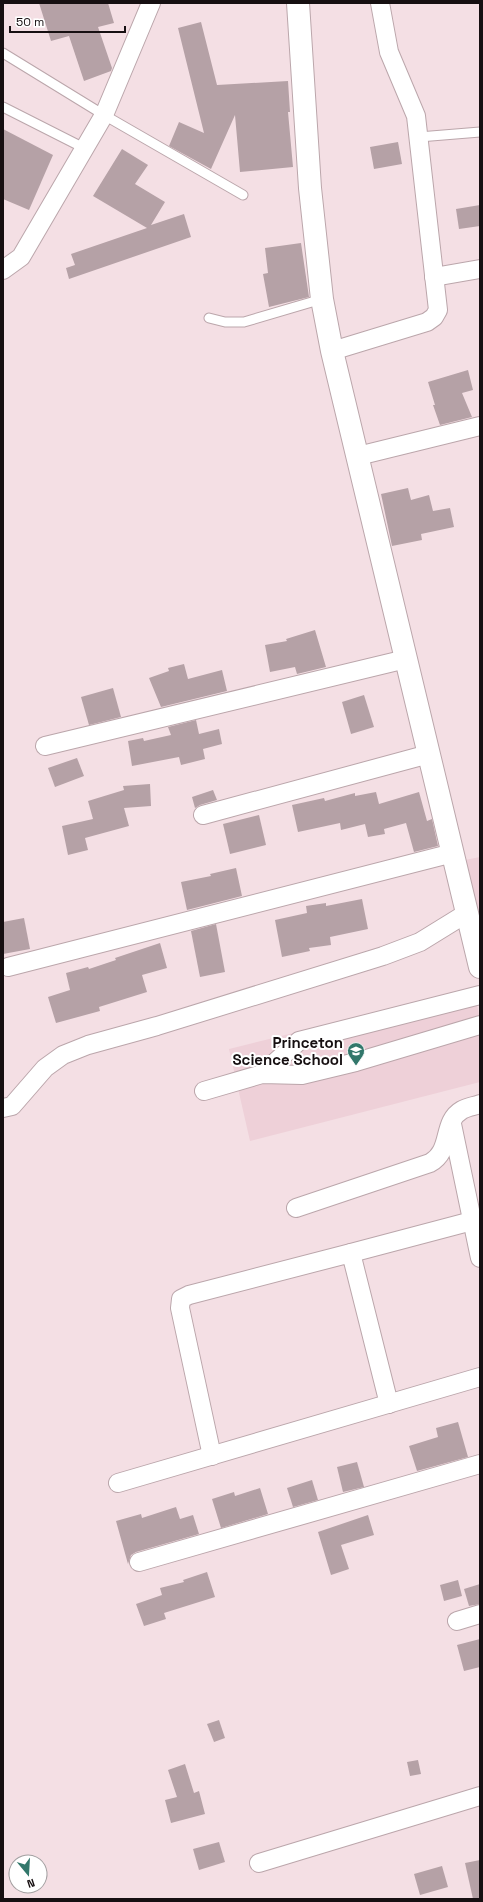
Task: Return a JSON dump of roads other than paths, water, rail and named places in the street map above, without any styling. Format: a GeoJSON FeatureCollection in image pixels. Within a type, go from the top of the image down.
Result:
{"type":"FeatureCollection","features":[{"type":"Feature","properties":{"kind":"street"},"geometry":{"type":"LineString","coordinates":[[3,270],[21,257],[104,115],[151,3]]}},
{"type":"Feature","properties":{"kind":"street"},"geometry":{"type":"LineString","coordinates":[[298,3],[310,188],[322,299],[332,351],[480,967]]}},
{"type":"Feature","properties":{"kind":"street"},"geometry":{"type":"LineString","coordinates":[[332,351],[427,322],[434,317],[438,310],[416,116],[389,52],[380,3]]}},
{"type":"Feature","properties":{"kind":"street"},"geometry":{"type":"LineString","coordinates":[[434,277],[480,269]]}},
{"type":"Feature","properties":{"kind":"street"},"geometry":{"type":"LineString","coordinates":[[358,456],[480,426]]}},
{"type":"Feature","properties":{"kind":"street"},"geometry":{"type":"LineString","coordinates":[[45,746],[406,659]]}},
{"type":"Feature","properties":{"kind":"street"},"geometry":{"type":"LineString","coordinates":[[203,815],[429,754]]}},
{"type":"Feature","properties":{"kind":"street"},"geometry":{"type":"LineString","coordinates":[[8,967],[453,853]]}},
{"type":"Feature","properties":{"kind":"street"},"geometry":{"type":"LineString","coordinates":[[3,1108],[12,1106],[45,1068],[63,1055],[88,1045],[157,1026],[383,956],[420,942],[467,912]]}},
{"type":"Feature","properties":{"kind":"street"},"geometry":{"type":"LineString","coordinates":[[262,1074],[299,1041],[480,995]]}},
{"type":"Feature","properties":{"kind":"street"},"geometry":{"type":"LineString","coordinates":[[204,1092],[262,1074],[302,1075],[356,1062],[480,1025]]}},
{"type":"Feature","properties":{"kind":"street"},"geometry":{"type":"LineString","coordinates":[[296,1208],[430,1164],[438,1159],[444,1148],[451,1120],[462,1110],[480,1104]]}},
{"type":"Feature","properties":{"kind":"street"},"geometry":{"type":"LineString","coordinates":[[451,1120],[480,1258]]}},
{"type":"Feature","properties":{"kind":"street"},"geometry":{"type":"LineString","coordinates":[[212,1456],[180,1308],[182,1299],[189,1295],[472,1221]]}},
{"type":"Feature","properties":{"kind":"street"},"geometry":{"type":"LineString","coordinates":[[351,1253],[389,1404]]}},
{"type":"Feature","properties":{"kind":"street"},"geometry":{"type":"LineString","coordinates":[[118,1483],[480,1377]]}},
{"type":"Feature","properties":{"kind":"street"},"geometry":{"type":"LineString","coordinates":[[139,1562],[480,1464]]}},
{"type":"Feature","properties":{"kind":"street"},"geometry":{"type":"LineString","coordinates":[[457,1621],[480,1614]]}},
{"type":"Feature","properties":{"kind":"street"},"geometry":{"type":"LineString","coordinates":[[259,1863],[480,1796]]}},
{"type":"Feature","properties":{"kind":"lane"},"geometry":{"type":"LineString","coordinates":[[3,53],[104,115],[243,196]]}},
{"type":"Feature","properties":{"kind":"lane"},"geometry":{"type":"LineString","coordinates":[[3,107],[84,148]]}},
{"type":"Feature","properties":{"kind":"lane"},"geometry":{"type":"LineString","coordinates":[[419,137],[480,132]]}},
{"type":"Feature","properties":{"kind":"lane"},"geometry":{"type":"LineString","coordinates":[[209,318],[226,322],[244,322],[322,299]]}},
{"type":"Feature","properties":{"kind":"place","name":"Princeton Science School"},"geometry":{"type":"Point","coordinates":[356,1066]}}]}
